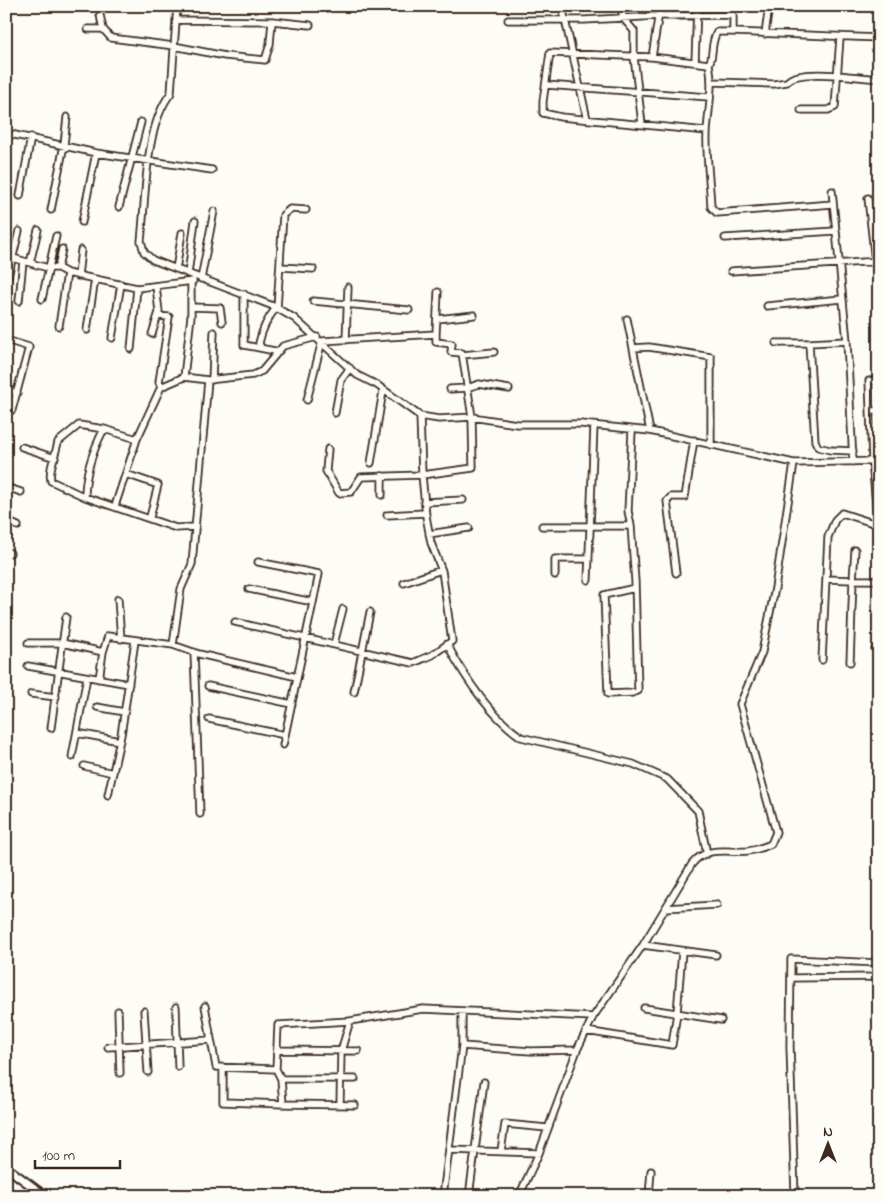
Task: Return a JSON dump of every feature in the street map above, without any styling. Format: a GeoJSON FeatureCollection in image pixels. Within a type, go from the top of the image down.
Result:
{"type":"FeatureCollection","features":[{"type":"Feature","properties":{"kind":"street"},"geometry":{"type":"LineString","coordinates":[[177,6],[172,93],[165,101],[155,125],[149,161],[143,246],[144,252],[153,260],[277,308],[294,318],[350,368],[420,416],[439,419],[472,416],[502,423],[594,426],[632,431],[650,431],[794,463],[875,461]]}},
{"type":"Feature","properties":{"kind":"street"},"geometry":{"type":"LineString","coordinates":[[562,6],[574,53],[587,119]]}},
{"type":"Feature","properties":{"kind":"street"},"geometry":{"type":"LineString","coordinates":[[621,6],[623,18],[634,31],[634,57],[642,124]]}},
{"type":"Feature","properties":{"kind":"street"},"geometry":{"type":"LineString","coordinates":[[652,57],[660,16],[660,6]]}},
{"type":"Feature","properties":{"kind":"street"},"geometry":{"type":"LineString","coordinates":[[695,62],[697,6]]}},
{"type":"Feature","properties":{"kind":"street"},"geometry":{"type":"LineString","coordinates":[[765,34],[769,6]]}},
{"type":"Feature","properties":{"kind":"street"},"geometry":{"type":"LineString","coordinates":[[732,7],[733,32]]}},
{"type":"Feature","properties":{"kind":"street"},"geometry":{"type":"LineString","coordinates":[[100,15],[103,30],[111,38],[174,46],[225,56],[265,60],[270,44],[272,21]]}},
{"type":"Feature","properties":{"kind":"street"},"geometry":{"type":"LineString","coordinates":[[508,20],[733,15]]}},
{"type":"Feature","properties":{"kind":"street"},"geometry":{"type":"LineString","coordinates":[[176,20],[272,21],[310,26]]}},
{"type":"Feature","properties":{"kind":"street"},"geometry":{"type":"LineString","coordinates":[[88,29],[103,30]]}},
{"type":"Feature","properties":{"kind":"street"},"geometry":{"type":"LineString","coordinates":[[833,204],[717,212],[711,207],[707,131],[709,97],[713,82],[709,64],[711,60],[711,42],[717,32],[879,38]]}},
{"type":"Feature","properties":{"kind":"street"},"geometry":{"type":"LineString","coordinates":[[801,110],[834,109],[839,75],[840,38]]}},
{"type":"Feature","properties":{"kind":"street"},"geometry":{"type":"LineString","coordinates":[[707,131],[543,113],[550,53],[652,57],[709,64]]}},
{"type":"Feature","properties":{"kind":"street"},"geometry":{"type":"LineString","coordinates":[[713,82],[774,84],[787,82],[790,77],[799,75],[839,75],[879,79]]}},
{"type":"Feature","properties":{"kind":"street"},"geometry":{"type":"LineString","coordinates":[[546,85],[709,97]]}},
{"type":"Feature","properties":{"kind":"street"},"geometry":{"type":"LineString","coordinates":[[51,210],[64,145],[67,117]]}},
{"type":"Feature","properties":{"kind":"street"},"geometry":{"type":"LineString","coordinates":[[119,207],[141,122]]}},
{"type":"Feature","properties":{"kind":"street"},"geometry":{"type":"LineString","coordinates":[[6,133],[31,137],[96,153],[212,170]]}},
{"type":"Feature","properties":{"kind":"street"},"geometry":{"type":"LineString","coordinates":[[20,196],[31,137]]}},
{"type":"Feature","properties":{"kind":"street"},"geometry":{"type":"LineString","coordinates":[[82,222],[96,153]]}},
{"type":"Feature","properties":{"kind":"street"},"geometry":{"type":"LineString","coordinates":[[832,191],[847,341],[854,462]]}},
{"type":"Feature","properties":{"kind":"street"},"geometry":{"type":"LineString","coordinates":[[868,198],[877,261],[879,299]]}},
{"type":"Feature","properties":{"kind":"street"},"geometry":{"type":"LineString","coordinates":[[261,348],[259,343],[266,320],[277,308],[283,215],[290,208],[306,210]]}},
{"type":"Feature","properties":{"kind":"street"},"geometry":{"type":"LineString","coordinates":[[9,257],[48,268],[58,268],[78,276],[137,288],[191,283],[198,278],[214,211]]}},
{"type":"Feature","properties":{"kind":"street"},"geometry":{"type":"LineString","coordinates":[[188,274],[195,221]]}},
{"type":"Feature","properties":{"kind":"street"},"geometry":{"type":"LineString","coordinates":[[871,224],[879,223]]}},
{"type":"Feature","properties":{"kind":"street"},"geometry":{"type":"LineString","coordinates":[[30,263],[38,230]]}},
{"type":"Feature","properties":{"kind":"street"},"geometry":{"type":"LineString","coordinates":[[6,285],[9,257],[19,231]]}},
{"type":"Feature","properties":{"kind":"street"},"geometry":{"type":"LineString","coordinates":[[724,238],[835,231]]}},
{"type":"Feature","properties":{"kind":"street"},"geometry":{"type":"LineString","coordinates":[[176,269],[182,232]]}},
{"type":"Feature","properties":{"kind":"street"},"geometry":{"type":"LineString","coordinates":[[42,299],[56,236]]}},
{"type":"Feature","properties":{"kind":"street"},"geometry":{"type":"LineString","coordinates":[[58,268],[62,249]]}},
{"type":"Feature","properties":{"kind":"street"},"geometry":{"type":"LineString","coordinates":[[78,276],[81,250]]}},
{"type":"Feature","properties":{"kind":"street"},"geometry":{"type":"LineString","coordinates":[[19,301],[23,261]]}},
{"type":"Feature","properties":{"kind":"street"},"geometry":{"type":"LineString","coordinates":[[731,271],[877,261]]}},
{"type":"Feature","properties":{"kind":"street"},"geometry":{"type":"LineString","coordinates":[[281,267],[313,269]]}},
{"type":"Feature","properties":{"kind":"street"},"geometry":{"type":"LineString","coordinates":[[59,326],[67,273]]}},
{"type":"Feature","properties":{"kind":"street"},"geometry":{"type":"LineString","coordinates":[[86,330],[95,279]]}},
{"type":"Feature","properties":{"kind":"street"},"geometry":{"type":"LineString","coordinates":[[184,377],[191,307],[191,283]]}},
{"type":"Feature","properties":{"kind":"street"},"geometry":{"type":"LineString","coordinates":[[112,338],[121,284]]}},
{"type":"Feature","properties":{"kind":"street"},"geometry":{"type":"LineString","coordinates":[[152,334],[158,316],[156,286]]}},
{"type":"Feature","properties":{"kind":"street"},"geometry":{"type":"LineString","coordinates":[[346,340],[348,287]]}},
{"type":"Feature","properties":{"kind":"street"},"geometry":{"type":"LineString","coordinates":[[130,349],[137,288]]}},
{"type":"Feature","properties":{"kind":"street"},"geometry":{"type":"LineString","coordinates":[[438,292],[436,342],[452,344],[451,352],[462,353],[462,355],[494,352]]}},
{"type":"Feature","properties":{"kind":"street"},"geometry":{"type":"LineString","coordinates":[[244,294],[244,345],[277,353]]}},
{"type":"Feature","properties":{"kind":"street"},"geometry":{"type":"LineString","coordinates":[[767,306],[842,299]]}},
{"type":"Feature","properties":{"kind":"street"},"geometry":{"type":"LineString","coordinates":[[313,301],[409,310]]}},
{"type":"Feature","properties":{"kind":"street"},"geometry":{"type":"LineString","coordinates":[[191,307],[220,308],[222,322]]}},
{"type":"Feature","properties":{"kind":"street"},"geometry":{"type":"LineString","coordinates":[[437,319],[474,315]]}},
{"type":"Feature","properties":{"kind":"street"},"geometry":{"type":"LineString","coordinates":[[115,506],[138,439],[161,387],[159,382],[169,317],[158,316]]}},
{"type":"Feature","properties":{"kind":"street"},"geometry":{"type":"LineString","coordinates":[[627,319],[650,431]]}},
{"type":"Feature","properties":{"kind":"street"},"geometry":{"type":"LineString","coordinates":[[173,645],[181,589],[192,564],[214,332]]}},
{"type":"Feature","properties":{"kind":"street"},"geometry":{"type":"LineString","coordinates":[[161,387],[184,377],[210,380],[253,375],[262,371],[283,346],[319,339],[346,340],[436,334]]}},
{"type":"Feature","properties":{"kind":"street"},"geometry":{"type":"LineString","coordinates":[[307,400],[319,339]]}},
{"type":"Feature","properties":{"kind":"street"},"geometry":{"type":"LineString","coordinates":[[6,340],[29,347],[12,410]]}},
{"type":"Feature","properties":{"kind":"street"},"geometry":{"type":"LineString","coordinates":[[776,343],[847,341]]}},
{"type":"Feature","properties":{"kind":"street"},"geometry":{"type":"LineString","coordinates":[[809,342],[815,441],[818,446],[823,448],[853,451]]}},
{"type":"Feature","properties":{"kind":"street"},"geometry":{"type":"LineString","coordinates":[[633,348],[649,347],[711,357],[711,445]]}},
{"type":"Feature","properties":{"kind":"street"},"geometry":{"type":"LineString","coordinates":[[328,449],[326,471],[339,493],[351,492],[361,477],[422,475],[473,468],[472,416],[462,355]]}},
{"type":"Feature","properties":{"kind":"street"},"geometry":{"type":"LineString","coordinates":[[335,413],[341,380],[350,368]]}},
{"type":"Feature","properties":{"kind":"street"},"geometry":{"type":"LineString","coordinates":[[879,380],[869,381],[879,538]]}},
{"type":"Feature","properties":{"kind":"street"},"geometry":{"type":"LineString","coordinates":[[450,389],[467,388],[480,384],[509,389]]}},
{"type":"Feature","properties":{"kind":"street"},"geometry":{"type":"LineString","coordinates":[[6,390],[17,393]]}},
{"type":"Feature","properties":{"kind":"street"},"geometry":{"type":"LineString","coordinates":[[371,463],[384,391]]}},
{"type":"Feature","properties":{"kind":"street"},"geometry":{"type":"LineString","coordinates":[[870,411],[879,411]]}},
{"type":"Feature","properties":{"kind":"street"},"geometry":{"type":"LineString","coordinates":[[235,622],[414,663],[432,655],[452,641],[441,570],[429,534],[425,514],[420,416]]}},
{"type":"Feature","properties":{"kind":"street"},"geometry":{"type":"LineString","coordinates":[[138,439],[104,429],[80,425],[58,442],[49,474],[51,481],[85,496],[150,517],[176,528],[195,527]]}},
{"type":"Feature","properties":{"kind":"street"},"geometry":{"type":"LineString","coordinates":[[588,580],[594,426]]}},
{"type":"Feature","properties":{"kind":"street"},"geometry":{"type":"LineString","coordinates":[[85,496],[85,486],[94,447],[104,429]]}},
{"type":"Feature","properties":{"kind":"street"},"geometry":{"type":"LineString","coordinates":[[632,431],[628,511],[631,526],[635,588],[638,691],[608,694],[604,595],[635,588]]}},
{"type":"Feature","properties":{"kind":"street"},"geometry":{"type":"LineString","coordinates":[[676,573],[667,501],[670,498],[686,498],[694,440]]}},
{"type":"Feature","properties":{"kind":"street"},"geometry":{"type":"LineString","coordinates":[[22,447],[55,458]]}},
{"type":"Feature","properties":{"kind":"street"},"geometry":{"type":"LineString","coordinates":[[823,448],[825,461]]}},
{"type":"Feature","properties":{"kind":"street"},"geometry":{"type":"LineString","coordinates":[[519,1196],[539,1153],[577,1050],[593,1017],[643,945],[692,864],[696,859],[720,849],[748,851],[771,844],[776,832],[740,704],[762,652],[775,588],[794,463]]}},
{"type":"Feature","properties":{"kind":"street"},"geometry":{"type":"LineString","coordinates":[[126,474],[158,485],[150,517]]}},
{"type":"Feature","properties":{"kind":"street"},"geometry":{"type":"LineString","coordinates":[[382,476],[382,495]]}},
{"type":"Feature","properties":{"kind":"street"},"geometry":{"type":"LineString","coordinates":[[6,487],[21,492]]}},
{"type":"Feature","properties":{"kind":"street"},"geometry":{"type":"LineString","coordinates":[[424,502],[463,500]]}},
{"type":"Feature","properties":{"kind":"street"},"geometry":{"type":"LineString","coordinates":[[387,515],[425,514]]}},
{"type":"Feature","properties":{"kind":"street"},"geometry":{"type":"LineString","coordinates":[[822,660],[828,537],[839,514],[848,514],[878,525]]}},
{"type":"Feature","properties":{"kind":"street"},"geometry":{"type":"LineString","coordinates":[[6,521],[18,526]]}},
{"type":"Feature","properties":{"kind":"street"},"geometry":{"type":"LineString","coordinates":[[542,526],[631,526]]}},
{"type":"Feature","properties":{"kind":"street"},"geometry":{"type":"LineString","coordinates":[[429,534],[468,528]]}},
{"type":"Feature","properties":{"kind":"street"},"geometry":{"type":"LineString","coordinates":[[850,662],[855,550]]}},
{"type":"Feature","properties":{"kind":"street"},"geometry":{"type":"LineString","coordinates":[[555,575],[555,559],[588,559]]}},
{"type":"Feature","properties":{"kind":"street"},"geometry":{"type":"LineString","coordinates":[[258,562],[319,574],[283,744]]}},
{"type":"Feature","properties":{"kind":"street"},"geometry":{"type":"LineString","coordinates":[[404,583],[441,570]]}},
{"type":"Feature","properties":{"kind":"street"},"geometry":{"type":"LineString","coordinates":[[826,579],[879,580]]}},
{"type":"Feature","properties":{"kind":"street"},"geometry":{"type":"LineString","coordinates":[[249,589],[313,602]]}},
{"type":"Feature","properties":{"kind":"street"},"geometry":{"type":"LineString","coordinates":[[118,599],[121,639]]}},
{"type":"Feature","properties":{"kind":"street"},"geometry":{"type":"LineString","coordinates":[[334,644],[343,609]]}},
{"type":"Feature","properties":{"kind":"street"},"geometry":{"type":"LineString","coordinates":[[354,692],[370,612]]}},
{"type":"Feature","properties":{"kind":"street"},"geometry":{"type":"LineString","coordinates":[[51,728],[66,617]]}},
{"type":"Feature","properties":{"kind":"street"},"geometry":{"type":"LineString","coordinates":[[99,679],[103,652],[108,636],[173,645],[194,652],[297,677]]}},
{"type":"Feature","properties":{"kind":"street"},"geometry":{"type":"LineString","coordinates":[[108,794],[120,741],[135,641]]}},
{"type":"Feature","properties":{"kind":"street"},"geometry":{"type":"LineString","coordinates":[[28,642],[62,644],[103,652]]}},
{"type":"Feature","properties":{"kind":"street"},"geometry":{"type":"LineString","coordinates":[[448,644],[463,673],[506,727],[521,737],[633,764],[667,779],[698,811],[707,854]]}},
{"type":"Feature","properties":{"kind":"street"},"geometry":{"type":"LineString","coordinates":[[194,652],[200,814]]}},
{"type":"Feature","properties":{"kind":"street"},"geometry":{"type":"LineString","coordinates":[[28,666],[129,684]]}},
{"type":"Feature","properties":{"kind":"street"},"geometry":{"type":"LineString","coordinates":[[72,758],[87,677]]}},
{"type":"Feature","properties":{"kind":"street"},"geometry":{"type":"LineString","coordinates":[[208,686],[292,704]]}},
{"type":"Feature","properties":{"kind":"street"},"geometry":{"type":"LineString","coordinates":[[31,694],[56,697]]}},
{"type":"Feature","properties":{"kind":"street"},"geometry":{"type":"LineString","coordinates":[[97,707],[124,712]]}},
{"type":"Feature","properties":{"kind":"street"},"geometry":{"type":"LineString","coordinates":[[209,719],[285,735]]}},
{"type":"Feature","properties":{"kind":"street"},"geometry":{"type":"LineString","coordinates":[[76,733],[120,741]]}},
{"type":"Feature","properties":{"kind":"street"},"geometry":{"type":"LineString","coordinates":[[84,766],[113,773]]}},
{"type":"Feature","properties":{"kind":"street"},"geometry":{"type":"LineString","coordinates":[[666,908],[717,905]]}},
{"type":"Feature","properties":{"kind":"street"},"geometry":{"type":"LineString","coordinates":[[643,945],[716,955]]}},
{"type":"Feature","properties":{"kind":"street"},"geometry":{"type":"LineString","coordinates":[[586,1031],[672,1045],[677,1013],[682,951]]}},
{"type":"Feature","properties":{"kind":"street"},"geometry":{"type":"LineString","coordinates":[[795,1196],[790,1047],[791,959],[879,963]]}},
{"type":"Feature","properties":{"kind":"street"},"geometry":{"type":"LineString","coordinates":[[791,978],[879,977]]}},
{"type":"Feature","properties":{"kind":"street"},"geometry":{"type":"LineString","coordinates":[[205,1006],[216,1067],[276,1069]]}},
{"type":"Feature","properties":{"kind":"street"},"geometry":{"type":"LineString","coordinates":[[176,1007],[178,1067]]}},
{"type":"Feature","properties":{"kind":"street"},"geometry":{"type":"LineString","coordinates":[[283,1104],[281,1079],[276,1069],[278,1025],[350,1021],[423,1008],[593,1017]]}},
{"type":"Feature","properties":{"kind":"street"},"geometry":{"type":"LineString","coordinates":[[644,1008],[721,1020]]}},
{"type":"Feature","properties":{"kind":"street"},"geometry":{"type":"LineString","coordinates":[[443,1196],[462,1046],[462,1010]]}},
{"type":"Feature","properties":{"kind":"street"},"geometry":{"type":"LineString","coordinates":[[118,1011],[120,1073]]}},
{"type":"Feature","properties":{"kind":"street"},"geometry":{"type":"LineString","coordinates":[[144,1011],[148,1072]]}},
{"type":"Feature","properties":{"kind":"street"},"geometry":{"type":"LineString","coordinates":[[340,1105],[341,1051],[350,1021]]}},
{"type":"Feature","properties":{"kind":"street"},"geometry":{"type":"LineString","coordinates":[[108,1047],[210,1040]]}},
{"type":"Feature","properties":{"kind":"street"},"geometry":{"type":"LineString","coordinates":[[462,1046],[532,1051],[577,1050]]}},
{"type":"Feature","properties":{"kind":"street"},"geometry":{"type":"LineString","coordinates":[[277,1050],[358,1051]]}},
{"type":"Feature","properties":{"kind":"street"},"geometry":{"type":"LineString","coordinates":[[223,1067],[223,1102],[356,1105]]}},
{"type":"Feature","properties":{"kind":"street"},"geometry":{"type":"LineString","coordinates":[[281,1079],[355,1079]]}},
{"type":"Feature","properties":{"kind":"street"},"geometry":{"type":"LineString","coordinates":[[469,1196],[484,1082]]}},
{"type":"Feature","properties":{"kind":"street"},"geometry":{"type":"LineString","coordinates":[[500,1150],[505,1124],[547,1128]]}},
{"type":"Feature","properties":{"kind":"street"},"geometry":{"type":"LineString","coordinates":[[450,1150],[500,1150],[539,1153]]}},
{"type":"Feature","properties":{"kind":"street"},"geometry":{"type":"LineString","coordinates":[[6,1167],[45,1196]]}},
{"type":"Feature","properties":{"kind":"street"},"geometry":{"type":"LineString","coordinates":[[649,1196],[651,1171]]}}]}
